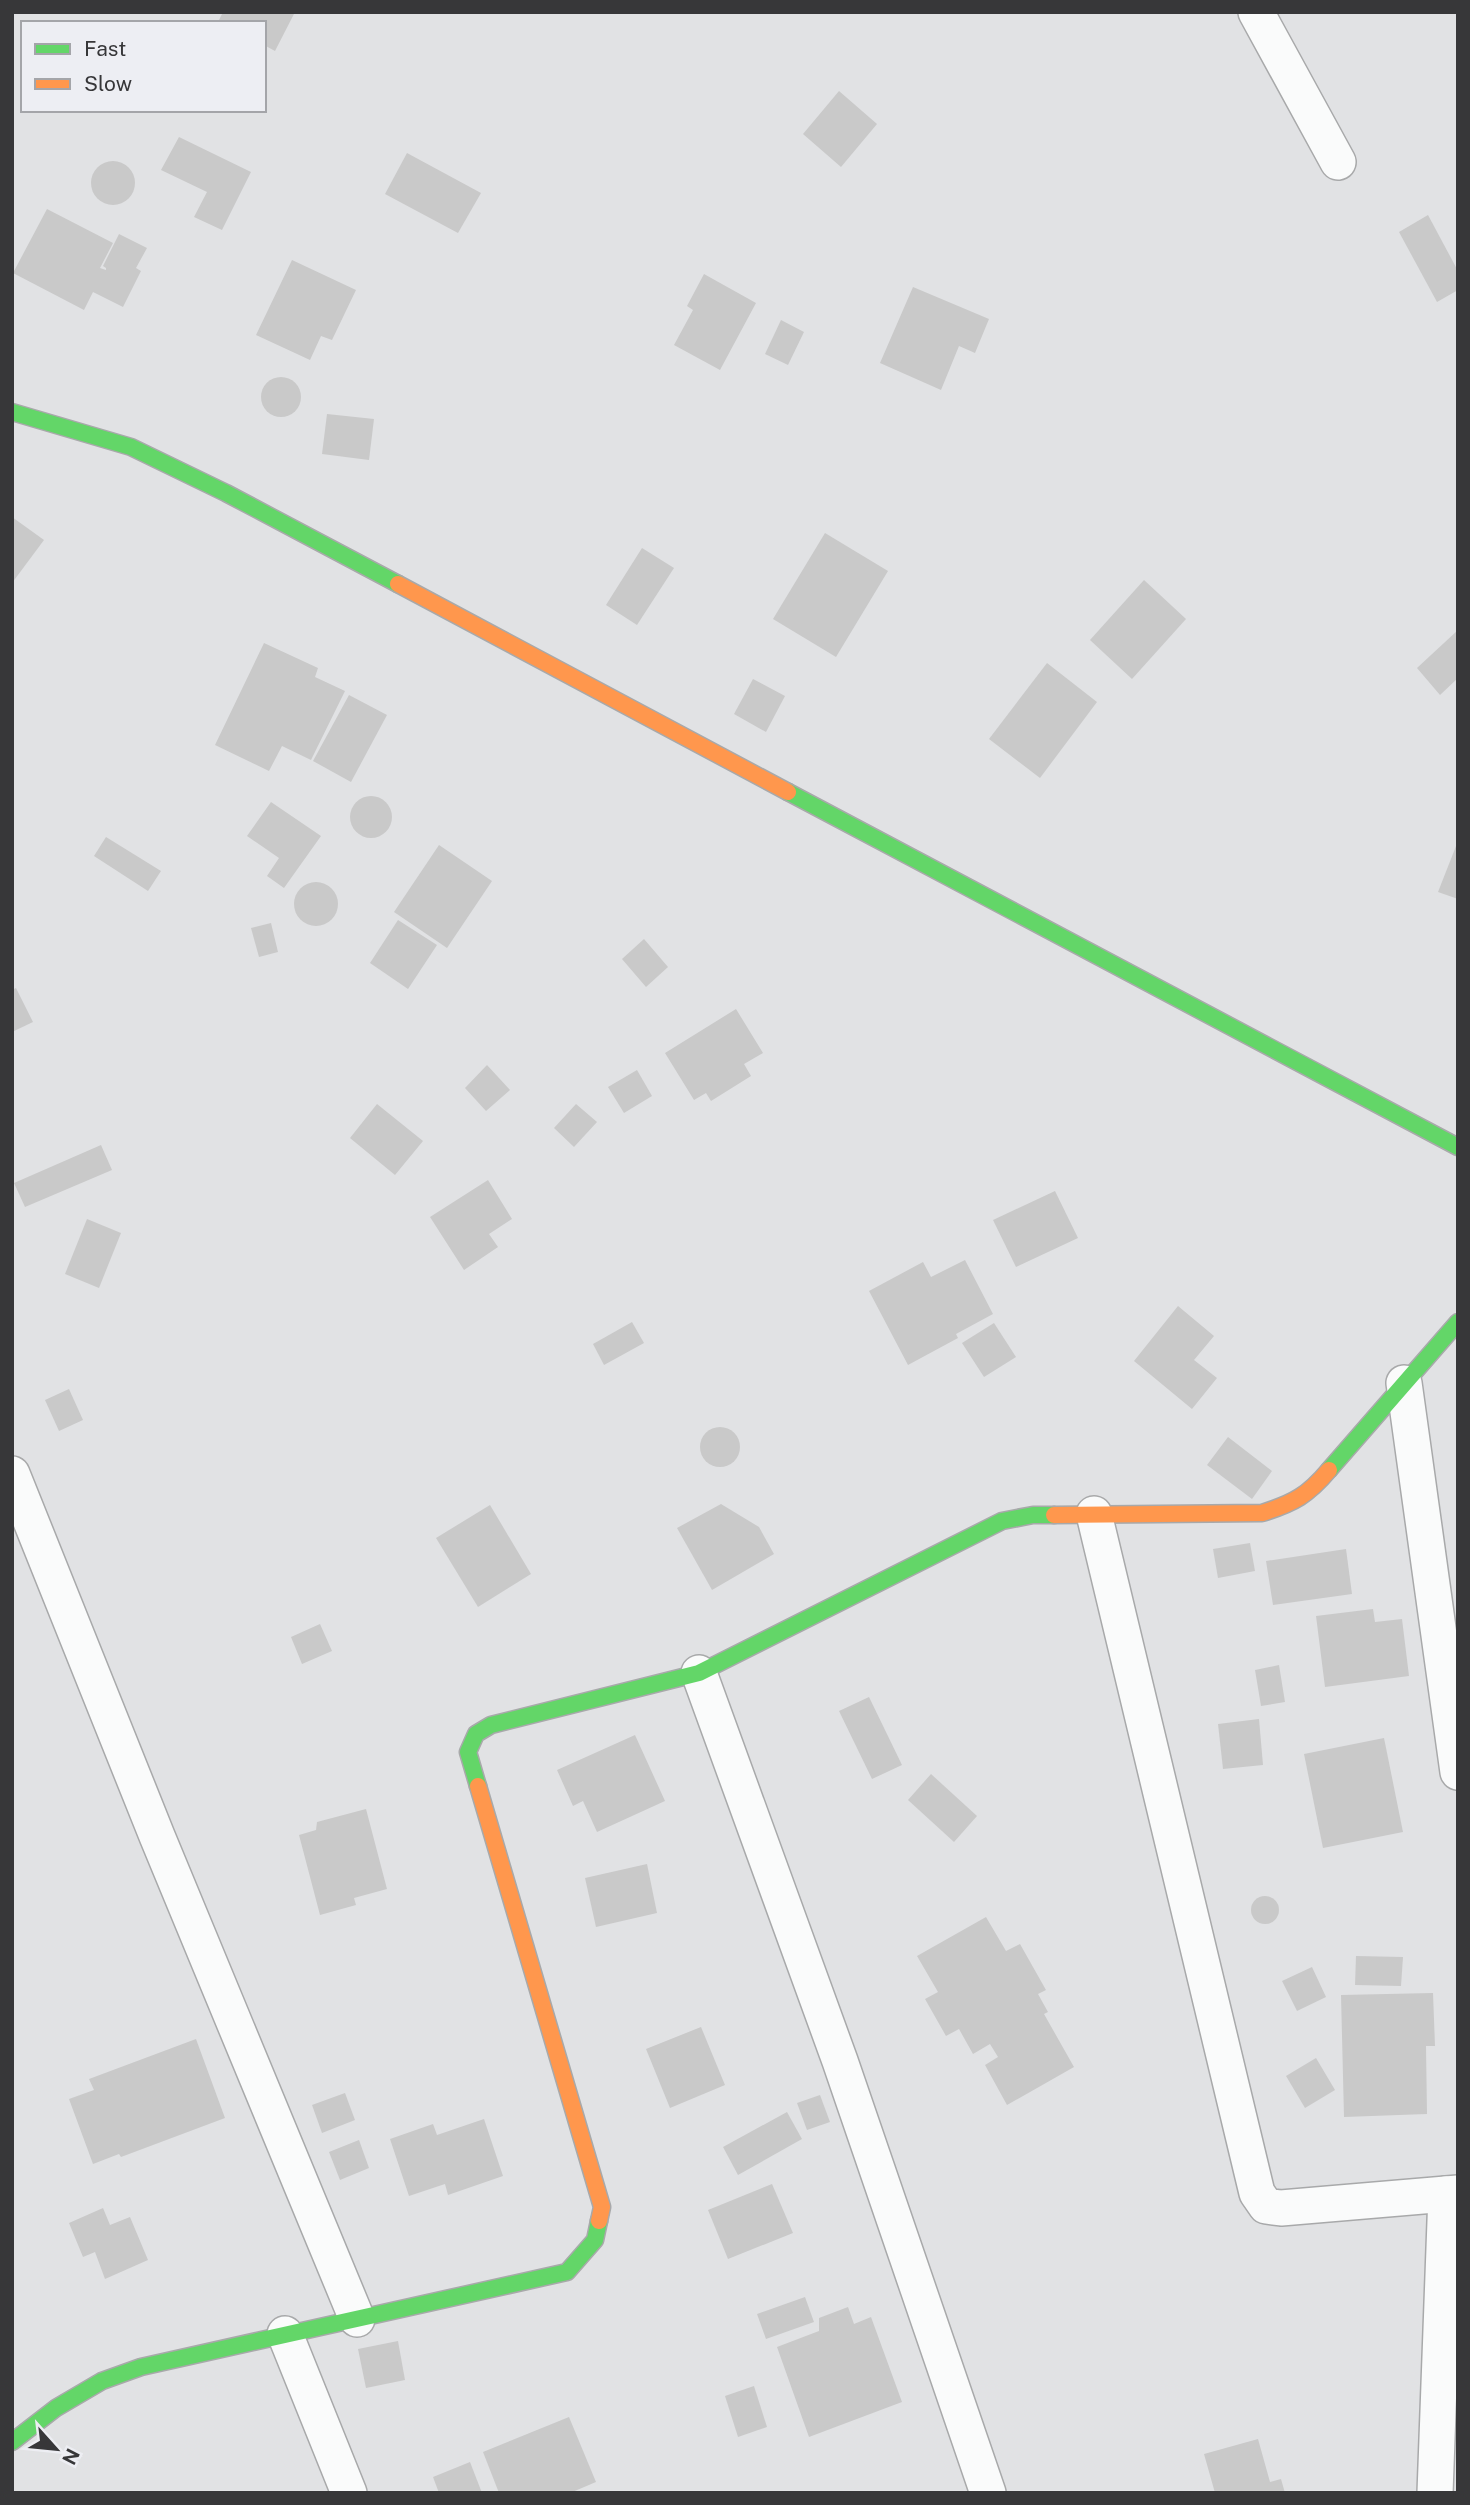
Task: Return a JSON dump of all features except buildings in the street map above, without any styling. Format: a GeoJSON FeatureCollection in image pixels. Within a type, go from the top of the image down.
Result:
{"type":"FeatureCollection","features":[{"type":"Feature","properties":{"kind":"street"},"geometry":{"type":"LineString","coordinates":[[1256,12],[1338,162]]}},
{"type":"Feature","properties":{"kind":"street"},"geometry":{"type":"LineString","coordinates":[[12,412],[131,447],[226,493],[1458,1147]]}},
{"type":"Feature","properties":{"kind":"street"},"geometry":{"type":"LineString","coordinates":[[12,2442],[56,2408],[102,2381],[141,2367],[567,2272],[595,2240],[602,2207],[468,1752],[476,1734],[491,1725],[699,1673],[1002,1521],[1033,1515],[1262,1513],[1293,1503],[1313,1489],[1458,1322]]}},
{"type":"Feature","properties":{"kind":"street"},"geometry":{"type":"LineString","coordinates":[[1404,1384],[1458,1772]]}},
{"type":"Feature","properties":{"kind":"street"},"geometry":{"type":"LineString","coordinates":[[12,1474],[157,1836],[357,2319]]}},
{"type":"Feature","properties":{"kind":"street"},"geometry":{"type":"LineString","coordinates":[[1094,1514],[1257,2193],[1266,2206],[1281,2208],[1452,2194],[1436,2493]]}},
{"type":"Feature","properties":{"kind":"street"},"geometry":{"type":"LineString","coordinates":[[699,1673],[840,2062],[988,2493]]}},
{"type":"Feature","properties":{"kind":"street"},"geometry":{"type":"LineString","coordinates":[[285,2334],[349,2493]]}},
{"type":"Feature","properties":{"kind":"traffic: fast"},"geometry":{"type":"LineString","coordinates":[[12,412],[131,447],[226,493],[398,584]]}},
{"type":"Feature","properties":{"kind":"traffic: fast"},"geometry":{"type":"LineString","coordinates":[[788,792],[1458,1147]]}},
{"type":"Feature","properties":{"kind":"traffic: fast"},"geometry":{"type":"LineString","coordinates":[[1329,1470],[1458,1322]]}},
{"type":"Feature","properties":{"kind":"traffic: fast"},"geometry":{"type":"LineString","coordinates":[[478,1786],[468,1752],[476,1734],[491,1725],[699,1673],[1002,1521],[1033,1515],[1054,1515]]}},
{"type":"Feature","properties":{"kind":"traffic: fast"},"geometry":{"type":"LineString","coordinates":[[12,2442],[56,2408],[102,2381],[141,2367],[567,2272],[595,2240],[599,2221]]}},
{"type":"Feature","properties":{"kind":"traffic: slow"},"geometry":{"type":"LineString","coordinates":[[398,584],[788,792]]}},
{"type":"Feature","properties":{"kind":"traffic: slow"},"geometry":{"type":"LineString","coordinates":[[1054,1515],[1262,1513],[1300,1497],[1329,1470]]}},
{"type":"Feature","properties":{"kind":"traffic: slow"},"geometry":{"type":"LineString","coordinates":[[478,1786],[602,2207],[599,2221]]}}]}
